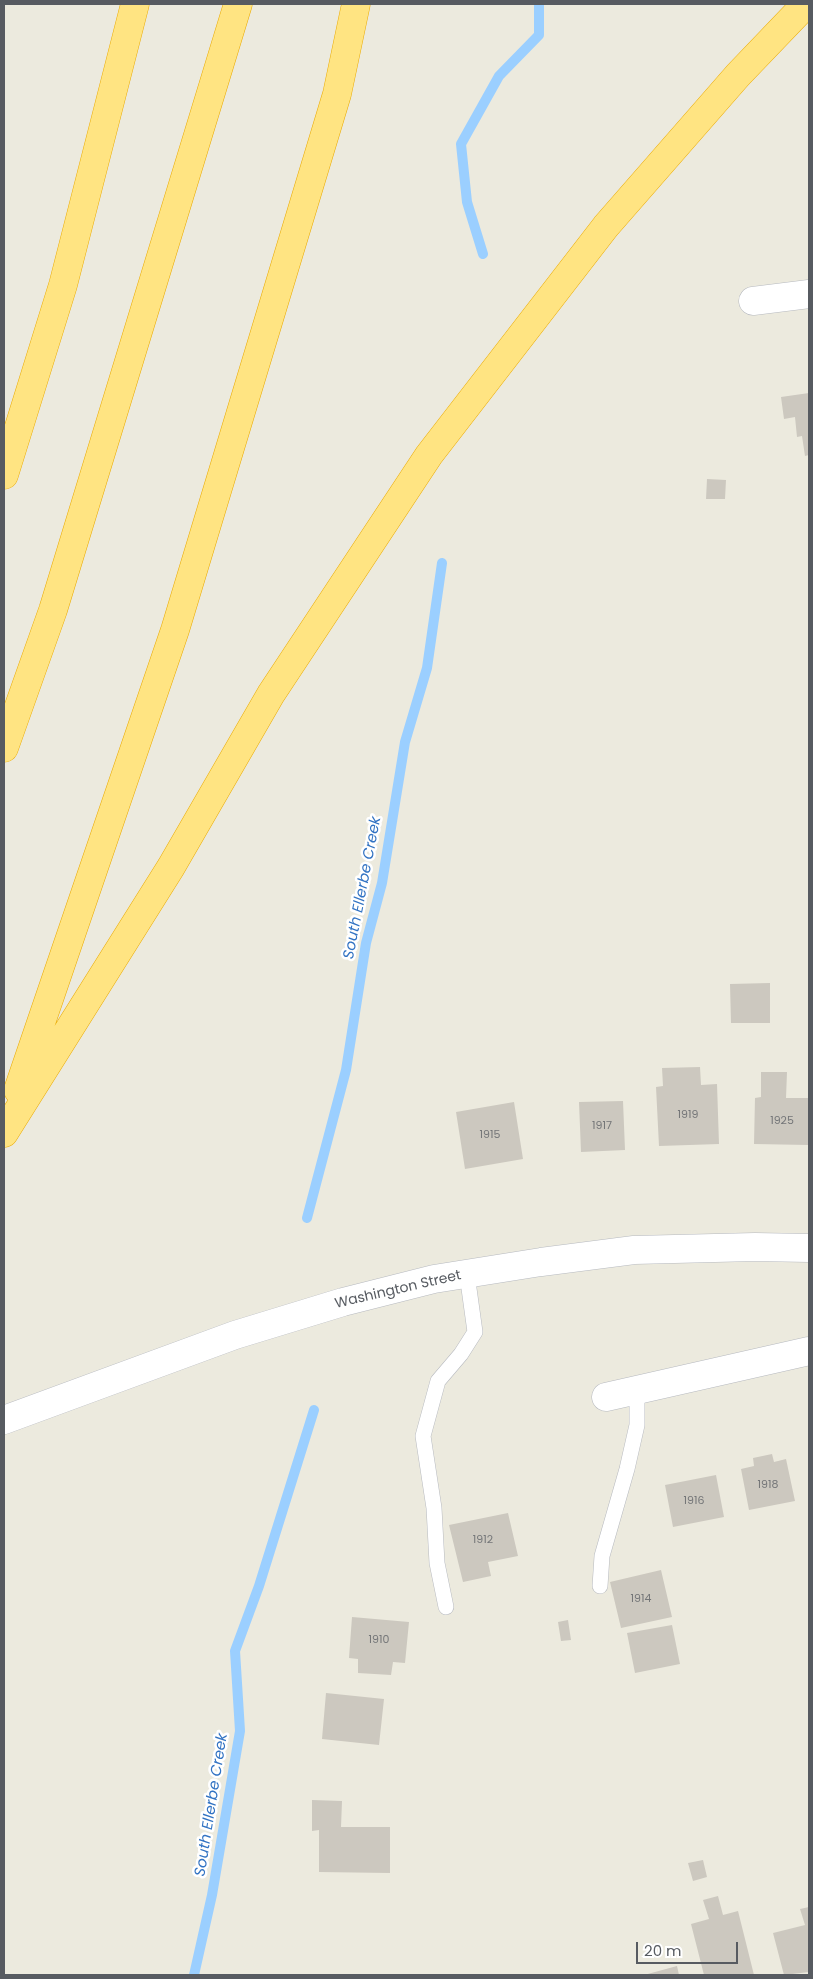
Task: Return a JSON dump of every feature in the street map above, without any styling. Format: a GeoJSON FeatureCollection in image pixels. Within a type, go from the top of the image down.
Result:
{"type":"FeatureCollection","features":[{"type":"Feature","properties":{"kind":"highway"},"geometry":{"type":"LineString","coordinates":[[4,475],[63,285],[135,4]]}},
{"type":"Feature","properties":{"kind":"highway"},"geometry":{"type":"LineString","coordinates":[[4,748],[53,610],[238,4]]}},
{"type":"Feature","properties":{"kind":"highway"},"geometry":{"type":"LineString","coordinates":[[4,1132],[175,630],[337,94],[356,4]]}},
{"type":"Feature","properties":{"kind":"highway"},"geometry":{"type":"LineString","coordinates":[[4,1132],[172,867],[271,694],[429,455],[606,226],[738,75],[806,4]]}},
{"type":"Feature","properties":{"kind":"street"},"geometry":{"type":"LineString","coordinates":[[753,301],[809,294]]}},
{"type":"Feature","properties":{"kind":"street","name":"Washington Street"},"geometry":{"type":"LineString","coordinates":[[4,1420],[235,1336],[343,1302],[434,1279],[634,1250],[755,1247],[809,1248]]}},
{"type":"Feature","properties":{"kind":"street"},"geometry":{"type":"LineString","coordinates":[[606,1397],[809,1351]]}},
{"type":"Feature","properties":{"kind":"lane"},"geometry":{"type":"LineString","coordinates":[[446,1607],[437,1563],[434,1508],[423,1436],[438,1381],[461,1354],[475,1332],[467,1274]]}},
{"type":"Feature","properties":{"kind":"lane"},"geometry":{"type":"LineString","coordinates":[[600,1586],[602,1556],[627,1470],[637,1425],[637,1390]]}},
{"type":"Feature","properties":{"kind":"building"},"geometry":{"type":"Polygon","coordinates":[[[809,393],[809,455],[805,456],[802,436],[797,437],[795,417],[784,419],[781,397],[809,393]]]}},
{"type":"Feature","properties":{"kind":"building"},"geometry":{"type":"Polygon","coordinates":[[[707,479],[726,480],[725,499],[706,499],[707,479]]]}},
{"type":"Feature","properties":{"kind":"building"},"geometry":{"type":"Polygon","coordinates":[[[770,983],[770,1023],[731,1023],[730,984],[770,983]]]}},
{"type":"Feature","properties":{"kind":"building"},"geometry":{"type":"Polygon","coordinates":[[[700,1067],[701,1085],[717,1084],[719,1144],[659,1146],[656,1087],[663,1086],[662,1068],[700,1067]]]}},
{"type":"Feature","properties":{"kind":"building"},"geometry":{"type":"Polygon","coordinates":[[[761,1072],[787,1072],[786,1098],[809,1098],[809,1145],[754,1144],[755,1098],[761,1097],[761,1072]]]}},
{"type":"Feature","properties":{"kind":"building"},"geometry":{"type":"Polygon","coordinates":[[[623,1101],[625,1150],[581,1152],[579,1102],[623,1101]]]}},
{"type":"Feature","properties":{"kind":"building"},"geometry":{"type":"Polygon","coordinates":[[[514,1102],[523,1159],[465,1169],[456,1112],[514,1102]]]}},
{"type":"Feature","properties":{"kind":"building"},"geometry":{"type":"Polygon","coordinates":[[[772,1454],[774,1462],[786,1459],[795,1501],[749,1510],[741,1469],[754,1466],[753,1458],[772,1454]]]}},
{"type":"Feature","properties":{"kind":"building"},"geometry":{"type":"Polygon","coordinates":[[[716,1475],[724,1517],[673,1527],[665,1485],[716,1475]]]}},
{"type":"Feature","properties":{"kind":"building"},"geometry":{"type":"Polygon","coordinates":[[[508,1513],[518,1556],[488,1562],[491,1576],[463,1582],[449,1525],[508,1513]]]}},
{"type":"Feature","properties":{"kind":"building"},"geometry":{"type":"Polygon","coordinates":[[[661,1570],[672,1617],[621,1628],[610,1582],[661,1570]]]}},
{"type":"Feature","properties":{"kind":"building"},"geometry":{"type":"Polygon","coordinates":[[[352,1617],[409,1622],[405,1663],[393,1662],[391,1675],[358,1673],[358,1659],[349,1658],[352,1617]]]}},
{"type":"Feature","properties":{"kind":"building"},"geometry":{"type":"Polygon","coordinates":[[[568,1620],[571,1640],[561,1641],[558,1622],[568,1620]]]}},
{"type":"Feature","properties":{"kind":"building"},"geometry":{"type":"Polygon","coordinates":[[[672,1625],[680,1664],[635,1673],[627,1633],[672,1625]]]}},
{"type":"Feature","properties":{"kind":"building"},"geometry":{"type":"Polygon","coordinates":[[[326,1693],[384,1699],[379,1745],[322,1739],[326,1693]]]}},
{"type":"Feature","properties":{"kind":"building"},"geometry":{"type":"Polygon","coordinates":[[[312,1800],[342,1801],[341,1827],[390,1827],[390,1873],[319,1872],[319,1830],[312,1831],[312,1800]]]}},
{"type":"Feature","properties":{"kind":"building"},"geometry":{"type":"Polygon","coordinates":[[[703,1860],[707,1877],[693,1881],[688,1863],[703,1860]]]}},
{"type":"Feature","properties":{"kind":"building"},"geometry":{"type":"Polygon","coordinates":[[[718,1896],[723,1915],[738,1911],[754,1975],[704,1975],[691,1924],[709,1919],[703,1900],[718,1896]]]}},
{"type":"Feature","properties":{"kind":"building"},"geometry":{"type":"Polygon","coordinates":[[[809,1907],[809,1972],[784,1975],[773,1933],[805,1925],[800,1909],[809,1907]]]}},
{"type":"Feature","properties":{"kind":"building"},"geometry":{"type":"Polygon","coordinates":[[[677,1966],[679,1975],[644,1975],[677,1966]]]}},
{"type":"Feature","properties":{"kind":"waterway","name":"South Ellerbe Creek"},"geometry":{"type":"LineString","coordinates":[[483,254],[467,202],[461,144],[499,76],[539,35],[539,4]]}},
{"type":"Feature","properties":{"kind":"waterway","name":"South Ellerbe Creek"},"geometry":{"type":"LineString","coordinates":[[307,1218],[346,1070],[366,943],[382,883],[405,742],[427,668],[442,563]]}},
{"type":"Feature","properties":{"kind":"waterway","name":"South Ellerbe Creek"},"geometry":{"type":"LineString","coordinates":[[194,1975],[212,1895],[240,1731],[235,1651],[259,1586],[314,1410]]}}]}
